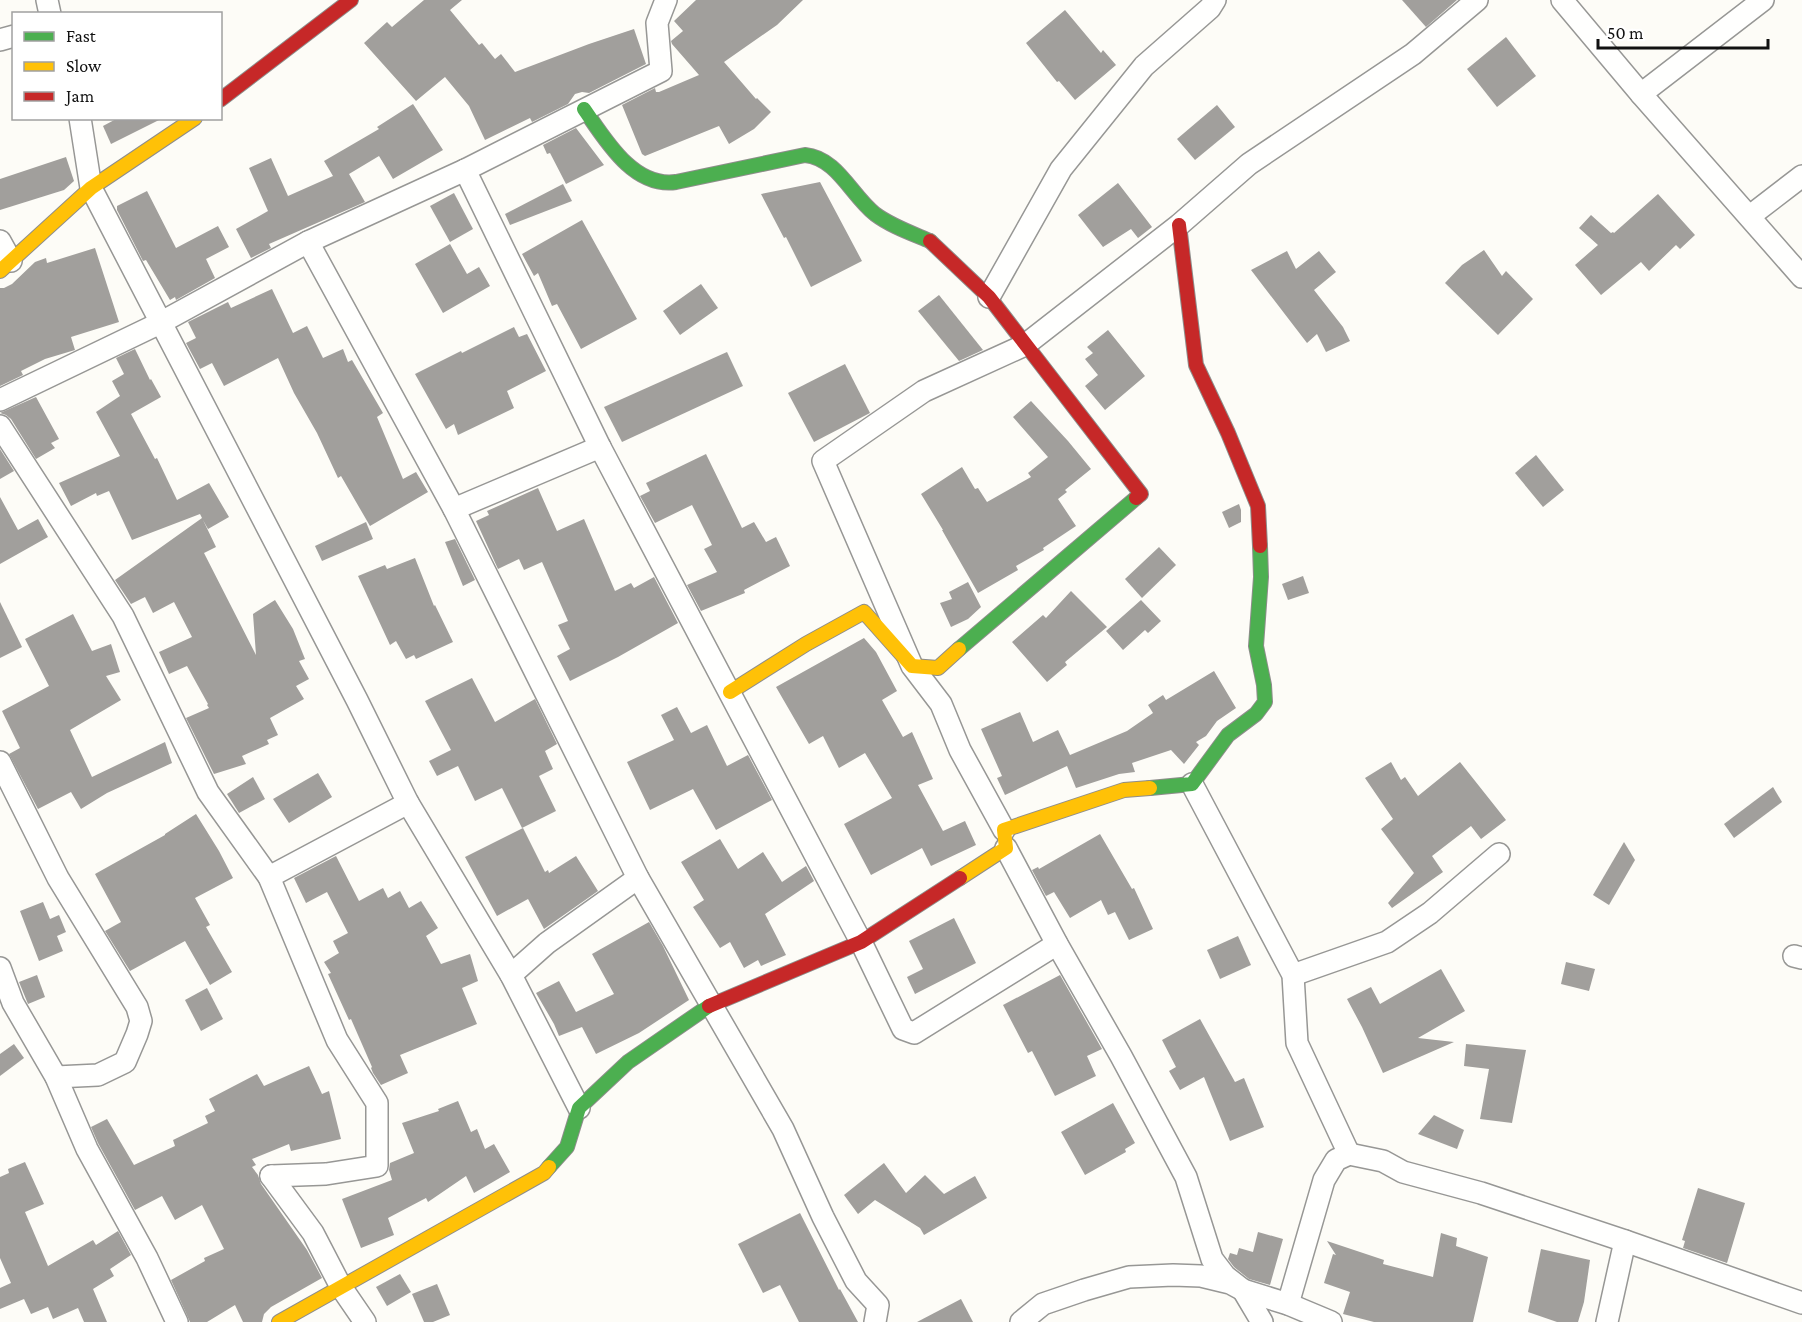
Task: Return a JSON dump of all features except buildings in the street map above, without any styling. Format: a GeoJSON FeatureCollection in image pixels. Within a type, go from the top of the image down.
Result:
{"type":"FeatureCollection","features":[{"type":"Feature","properties":{"kind":"street"},"geometry":{"type":"LineString","coordinates":[[222,98],[351,0]]}},
{"type":"Feature","properties":{"kind":"street"},"geometry":{"type":"LineString","coordinates":[[0,400],[159,323],[308,242],[465,170],[661,71],[657,23],[666,0]]}},
{"type":"Feature","properties":{"kind":"street"},"geometry":{"type":"LineString","coordinates":[[989,297],[1061,169],[1144,66],[1210,8],[1215,0]]}},
{"type":"Feature","properties":{"kind":"street"},"geometry":{"type":"LineString","coordinates":[[912,666],[823,461],[924,391],[1025,345],[1179,225],[1249,164],[1413,54],[1477,0]]}},
{"type":"Feature","properties":{"kind":"street"},"geometry":{"type":"LineString","coordinates":[[1562,0],[1641,94],[1802,277]]}},
{"type":"Feature","properties":{"kind":"street"},"geometry":{"type":"LineString","coordinates":[[1641,94],[1763,0]]}},
{"type":"Feature","properties":{"kind":"street"},"geometry":{"type":"LineString","coordinates":[[584,109],[610,146],[634,169],[656,180],[670,183],[688,180],[805,155],[817,156],[829,164],[874,213],[896,227],[932,242],[989,297],[1141,494],[938,668],[912,666]]}},
{"type":"Feature","properties":{"kind":"street"},"geometry":{"type":"LineString","coordinates":[[80,120],[91,188],[159,323],[357,700],[408,803],[511,975],[579,1108]]}},
{"type":"Feature","properties":{"kind":"street"},"geometry":{"type":"LineString","coordinates":[[0,241],[6,266],[91,188],[192,120]]}},
{"type":"Feature","properties":{"kind":"street"},"geometry":{"type":"LineString","coordinates":[[465,170],[600,447],[861,942],[903,1029],[914,1033],[1057,944]]}},
{"type":"Feature","properties":{"kind":"street"},"geometry":{"type":"LineString","coordinates":[[1749,216],[1802,176]]}},
{"type":"Feature","properties":{"kind":"street"},"geometry":{"type":"LineString","coordinates":[[279,1322],[544,1173],[567,1147],[579,1108],[628,1062],[710,1006],[861,942],[1005,839],[1124,790],[1192,784],[1228,735],[1256,714],[1265,702],[1256,646],[1261,577],[1258,506],[1228,433],[1196,365],[1179,225]]}},
{"type":"Feature","properties":{"kind":"street"},"geometry":{"type":"LineString","coordinates":[[308,242],[454,509],[638,878],[783,1129],[823,1217],[856,1281],[878,1305],[875,1322]]}},
{"type":"Feature","properties":{"kind":"street"},"geometry":{"type":"LineString","coordinates":[[0,426],[123,616],[208,792],[269,877],[337,1040],[377,1103],[377,1166],[326,1174],[270,1176],[313,1233],[341,1287],[364,1322]]}},
{"type":"Feature","properties":{"kind":"street"},"geometry":{"type":"LineString","coordinates":[[454,509],[600,447]]}},
{"type":"Feature","properties":{"kind":"street"},"geometry":{"type":"LineString","coordinates":[[730,692],[806,644],[864,612],[912,666],[941,705],[960,750],[1057,944],[1186,1177],[1212,1259],[1225,1276],[1243,1290],[1262,1322]]}},
{"type":"Feature","properties":{"kind":"street"},"geometry":{"type":"LineString","coordinates":[[0,762],[58,878],[137,1007],[141,1021],[125,1062],[98,1075],[56,1077]]}},
{"type":"Feature","properties":{"kind":"street"},"geometry":{"type":"LineString","coordinates":[[1192,784],[1293,975],[1297,1042],[1349,1154]]}},
{"type":"Feature","properties":{"kind":"street"},"geometry":{"type":"LineString","coordinates":[[269,877],[408,803]]}},
{"type":"Feature","properties":{"kind":"street"},"geometry":{"type":"LineString","coordinates":[[1293,975],[1387,942],[1430,913],[1499,854]]}},
{"type":"Feature","properties":{"kind":"street"},"geometry":{"type":"LineString","coordinates":[[511,975],[547,943],[638,878]]}},
{"type":"Feature","properties":{"kind":"street"},"geometry":{"type":"LineString","coordinates":[[0,968],[13,1003],[56,1077],[87,1149],[147,1258],[177,1322]]}},
{"type":"Feature","properties":{"kind":"street"},"geometry":{"type":"LineString","coordinates":[[1288,1304],[1323,1180],[1336,1160],[1349,1154],[1383,1161],[1403,1172],[1481,1193],[1802,1303]]}},
{"type":"Feature","properties":{"kind":"street"},"geometry":{"type":"LineString","coordinates":[[1607,1322],[1625,1241]]}},
{"type":"Feature","properties":{"kind":"street"},"geometry":{"type":"LineString","coordinates":[[1021,1322],[1043,1305],[1129,1277],[1173,1275],[1201,1276],[1230,1283],[1243,1290],[1288,1304],[1331,1322]]}},
{"type":"Feature","properties":{"kind":"traffic: fast"},"geometry":{"type":"LineString","coordinates":[[584,109],[611,147],[622,159],[646,177],[661,182],[676,182],[805,155],[816,158],[835,170],[875,214],[901,229],[930,241]]}},
{"type":"Feature","properties":{"kind":"traffic: fast"},"geometry":{"type":"LineString","coordinates":[[959,649],[1136,498]]}},
{"type":"Feature","properties":{"kind":"traffic: fast"},"geometry":{"type":"LineString","coordinates":[[1150,788],[1192,784],[1228,735],[1256,714],[1265,702],[1256,646],[1261,577],[1260,546]]}},
{"type":"Feature","properties":{"kind":"traffic: fast"},"geometry":{"type":"LineString","coordinates":[[549,1167],[567,1147],[579,1108],[628,1062],[709,1006]]}},
{"type":"Feature","properties":{"kind":"traffic: slow"},"geometry":{"type":"LineString","coordinates":[[0,271],[91,188],[192,120]]}},
{"type":"Feature","properties":{"kind":"traffic: slow"},"geometry":{"type":"LineString","coordinates":[[730,692],[806,644],[864,612],[912,666],[938,668],[959,649]]}},
{"type":"Feature","properties":{"kind":"traffic: slow"},"geometry":{"type":"LineString","coordinates":[[960,878],[1006,848],[1004,830],[1124,790],[1150,788]]}},
{"type":"Feature","properties":{"kind":"traffic: slow"},"geometry":{"type":"LineString","coordinates":[[279,1322],[544,1173],[549,1167]]}},
{"type":"Feature","properties":{"kind":"traffic: jam"},"geometry":{"type":"LineString","coordinates":[[222,98],[351,0]]}},
{"type":"Feature","properties":{"kind":"traffic: jam"},"geometry":{"type":"LineString","coordinates":[[1179,225],[1196,365],[1228,433],[1258,506],[1260,546]]}},
{"type":"Feature","properties":{"kind":"traffic: jam"},"geometry":{"type":"LineString","coordinates":[[930,241],[989,297],[1141,494],[1136,498]]}},
{"type":"Feature","properties":{"kind":"traffic: jam"},"geometry":{"type":"LineString","coordinates":[[709,1006],[861,942],[960,878]]}}]}
